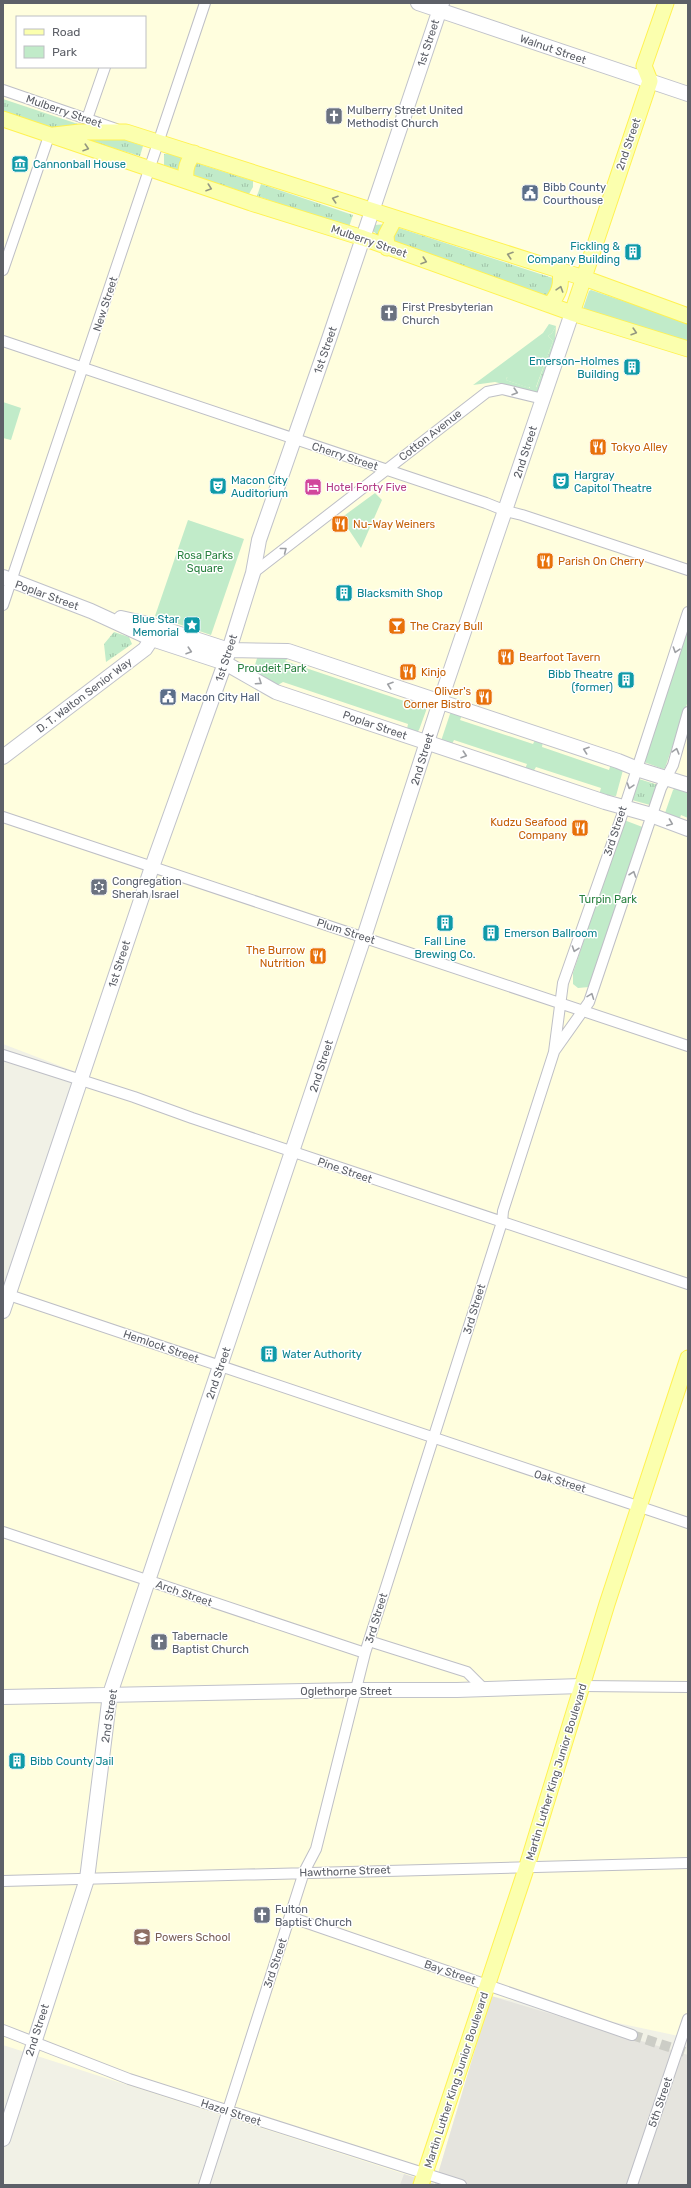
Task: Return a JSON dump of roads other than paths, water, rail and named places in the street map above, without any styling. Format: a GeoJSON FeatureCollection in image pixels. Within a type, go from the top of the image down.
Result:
{"type":"FeatureCollection","features":[{"type":"Feature","properties":{"kind":"main road"},"geometry":{"type":"LineString","coordinates":[[650,81],[644,66],[666,3]]}},
{"type":"Feature","properties":{"kind":"main road","name":"2nd Street"},"geometry":{"type":"LineString","coordinates":[[572,313],[650,81]]}},
{"type":"Feature","properties":{"kind":"main road","name":"Mulberry Street"},"geometry":{"type":"LineString","coordinates":[[3,119],[49,136],[363,238],[387,248],[572,313],[688,349]]}},
{"type":"Feature","properties":{"kind":"main road","name":"Mulberry Street"},"geometry":{"type":"LineString","coordinates":[[49,136],[80,132],[126,132],[584,278],[688,316]]}},
{"type":"Feature","properties":{"kind":"main road"},"geometry":{"type":"LineString","coordinates":[[186,180],[185,170],[187,162],[194,153]]}},
{"type":"Feature","properties":{"kind":"main road"},"geometry":{"type":"LineString","coordinates":[[387,248],[386,235],[395,218]]}},
{"type":"Feature","properties":{"kind":"main road"},"geometry":{"type":"LineString","coordinates":[[550,305],[560,292],[562,284],[560,271]]}},
{"type":"Feature","properties":{"kind":"main road","name":"Martin Luther King Junior Boulevard"},"geometry":{"type":"LineString","coordinates":[[424,2179],[527,1866],[639,1506],[688,1358]]}},
{"type":"Feature","properties":{"kind":"street","name":"New Street"},"geometry":{"type":"LineString","coordinates":[[3,605],[7,580],[84,368],[205,3]]}},
{"type":"Feature","properties":{"kind":"street","name":"Walnut Street"},"geometry":{"type":"LineString","coordinates":[[418,3],[440,7],[688,94]]}},
{"type":"Feature","properties":{"kind":"street","name":"1st Street"},"geometry":{"type":"LineString","coordinates":[[3,1311],[6,1294],[81,1081],[152,866],[227,656],[253,573],[259,540],[363,238],[440,7]]}},
{"type":"Feature","properties":{"kind":"street"},"geometry":{"type":"LineString","coordinates":[[87,119],[105,68]]}},
{"type":"Feature","properties":{"kind":"street","name":"Mulberry Street"},"geometry":{"type":"LineString","coordinates":[[3,90],[126,132]]}},
{"type":"Feature","properties":{"kind":"street"},"geometry":{"type":"LineString","coordinates":[[3,270],[49,136]]}},
{"type":"Feature","properties":{"kind":"street","name":"2nd Street"},"geometry":{"type":"LineString","coordinates":[[3,2139],[33,2042],[87,1879],[110,1694],[364,937],[440,702],[572,313]]}},
{"type":"Feature","properties":{"kind":"street","name":"Cherry Street"},"geometry":{"type":"LineString","coordinates":[[3,340],[294,440],[688,570]]}},
{"type":"Feature","properties":{"kind":"street","name":"Cotton Avenue"},"geometry":{"type":"LineString","coordinates":[[253,573],[487,392],[502,389],[543,399]]}},
{"type":"Feature","properties":{"kind":"street","name":"Poplar Street"},"geometry":{"type":"LineString","coordinates":[[7,580],[91,611],[227,656],[276,692],[427,743],[624,806],[688,830]]}},
{"type":"Feature","properties":{"kind":"street","name":"3rd Street"},"geometry":{"type":"LineString","coordinates":[[204,2185],[304,1872],[316,1849],[365,1653],[432,1438],[502,1222],[503,1211],[554,1052],[563,984],[688,612]]}},
{"type":"Feature","properties":{"kind":"street","name":"D. T. Walton Senior Way"},"geometry":{"type":"LineString","coordinates":[[3,757],[144,649],[156,633]]}},
{"type":"Feature","properties":{"kind":"street","name":"Poplar Street"},"geometry":{"type":"LineString","coordinates":[[227,656],[288,651],[635,769],[688,784]]}},
{"type":"Feature","properties":{"kind":"street","name":"3rd Street"},"geometry":{"type":"LineString","coordinates":[[554,1052],[589,1002],[666,779],[673,765],[688,712]]}},
{"type":"Feature","properties":{"kind":"street","name":"Plum Street"},"geometry":{"type":"LineString","coordinates":[[3,817],[688,1046]]}},
{"type":"Feature","properties":{"kind":"street","name":"Pine Street"},"geometry":{"type":"LineString","coordinates":[[3,1055],[134,1097],[292,1152],[688,1284]]}},
{"type":"Feature","properties":{"kind":"street","name":"Hemlock Street"},"geometry":{"type":"LineString","coordinates":[[6,1294],[432,1438]]}},
{"type":"Feature","properties":{"kind":"street","name":"Oak Street"},"geometry":{"type":"LineString","coordinates":[[432,1438],[688,1523]]}},
{"type":"Feature","properties":{"kind":"street","name":"Arch Street"},"geometry":{"type":"LineString","coordinates":[[3,1532],[365,1653]]}},
{"type":"Feature","properties":{"kind":"street"},"geometry":{"type":"LineString","coordinates":[[369,1641],[467,1672],[484,1689]]}},
{"type":"Feature","properties":{"kind":"street","name":"Oglethorpe Street"},"geometry":{"type":"LineString","coordinates":[[4,1695],[484,1689],[582,1686],[688,1688]]}},
{"type":"Feature","properties":{"kind":"street","name":"Hawthorne Street"},"geometry":{"type":"LineString","coordinates":[[3,1881],[527,1866],[688,1863]]}},
{"type":"Feature","properties":{"kind":"street","name":"Bay Street"},"geometry":{"type":"LineString","coordinates":[[290,1917],[632,2035]]}},
{"type":"Feature","properties":{"kind":"street","name":"5th Street"},"geometry":{"type":"LineString","coordinates":[[632,2185],[688,2019]]}},
{"type":"Feature","properties":{"kind":"street","name":"Hazel Street"},"geometry":{"type":"LineString","coordinates":[[3,2030],[129,2079],[228,2111],[424,2179],[461,2185]]}},
{"type":"Feature","properties":{"kind":"tunnel"},"geometry":{"type":"LineString","coordinates":[[632,2035],[688,2053]]}},
{"type":"Feature","properties":{"kind":"place","name":"Mulberry Street United Methodist Church"},"geometry":{"type":"Point","coordinates":[334,116]}},
{"type":"Feature","properties":{"kind":"place","name":"Cannonball House"},"geometry":{"type":"Point","coordinates":[20,164]}},
{"type":"Feature","properties":{"kind":"place","name":"Bibb County Courthouse"},"geometry":{"type":"Point","coordinates":[530,193]}},
{"type":"Feature","properties":{"kind":"place","name":"Fickling & Company Building"},"geometry":{"type":"Point","coordinates":[633,252]}},
{"type":"Feature","properties":{"kind":"place","name":"First Presbyterian Church"},"geometry":{"type":"Point","coordinates":[389,313]}},
{"type":"Feature","properties":{"kind":"place","name":"Emerson–Holmes Building"},"geometry":{"type":"Point","coordinates":[632,367]}},
{"type":"Feature","properties":{"kind":"place","name":"Tokyo Alley"},"geometry":{"type":"Point","coordinates":[598,447]}},
{"type":"Feature","properties":{"kind":"place","name":"Hargray Capitol Theatre"},"geometry":{"type":"Point","coordinates":[561,481]}},
{"type":"Feature","properties":{"kind":"place","name":"Macon City Auditorium"},"geometry":{"type":"Point","coordinates":[218,486]}},
{"type":"Feature","properties":{"kind":"place","name":"Hotel Forty Five"},"geometry":{"type":"Point","coordinates":[313,487]}},
{"type":"Feature","properties":{"kind":"place","name":"Nu-Way Weiners"},"geometry":{"type":"Point","coordinates":[340,524]}},
{"type":"Feature","properties":{"kind":"place","name":"Parish On Cherry"},"geometry":{"type":"Point","coordinates":[545,561]}},
{"type":"Feature","properties":{"kind":"place","name":"Blacksmith Shop"},"geometry":{"type":"Point","coordinates":[344,593]}},
{"type":"Feature","properties":{"kind":"place","name":"Blue Star Memorial"},"geometry":{"type":"Point","coordinates":[192,625]}},
{"type":"Feature","properties":{"kind":"place","name":"The Crazy Bull"},"geometry":{"type":"Point","coordinates":[397,626]}},
{"type":"Feature","properties":{"kind":"place","name":"Bearfoot Tavern"},"geometry":{"type":"Point","coordinates":[506,657]}},
{"type":"Feature","properties":{"kind":"place","name":"Kinjo"},"geometry":{"type":"Point","coordinates":[408,672]}},
{"type":"Feature","properties":{"kind":"place","name":"Bibb Theatre (former)"},"geometry":{"type":"Point","coordinates":[626,680]}},
{"type":"Feature","properties":{"kind":"place","name":"Macon City Hall"},"geometry":{"type":"Point","coordinates":[168,697]}},
{"type":"Feature","properties":{"kind":"place","name":"Oliver's Corner Bistro"},"geometry":{"type":"Point","coordinates":[484,697]}},
{"type":"Feature","properties":{"kind":"place","name":"Kudzu Seafood Company"},"geometry":{"type":"Point","coordinates":[580,828]}},
{"type":"Feature","properties":{"kind":"place","name":"Congregation Sherah Israel"},"geometry":{"type":"Point","coordinates":[99,887]}},
{"type":"Feature","properties":{"kind":"place","name":"Fall Line Brewing Co."},"geometry":{"type":"Point","coordinates":[445,923]}},
{"type":"Feature","properties":{"kind":"place","name":"Emerson Ballroom"},"geometry":{"type":"Point","coordinates":[491,933]}},
{"type":"Feature","properties":{"kind":"place","name":"The Burrow Nutrition"},"geometry":{"type":"Point","coordinates":[318,956]}},
{"type":"Feature","properties":{"kind":"place","name":"Water Authority"},"geometry":{"type":"Point","coordinates":[269,1354]}},
{"type":"Feature","properties":{"kind":"place","name":"Tabernacle Baptist Church"},"geometry":{"type":"Point","coordinates":[159,1642]}},
{"type":"Feature","properties":{"kind":"place","name":"Bibb County Jail"},"geometry":{"type":"Point","coordinates":[17,1761]}},
{"type":"Feature","properties":{"kind":"place","name":"Fulton Baptist Church"},"geometry":{"type":"Point","coordinates":[262,1915]}},
{"type":"Feature","properties":{"kind":"place","name":"Powers School"},"geometry":{"type":"Point","coordinates":[142,1937]}},
{"type":"Feature","properties":{"kind":"park label","name":"Rosa Parks Square"},"geometry":{"type":"Point","coordinates":[205,561]}},
{"type":"Feature","properties":{"kind":"park label","name":"Proudeit Park"},"geometry":{"type":"Point","coordinates":[272,668]}},
{"type":"Feature","properties":{"kind":"park label","name":"Turpin Park"},"geometry":{"type":"Point","coordinates":[608,899]}}]}
